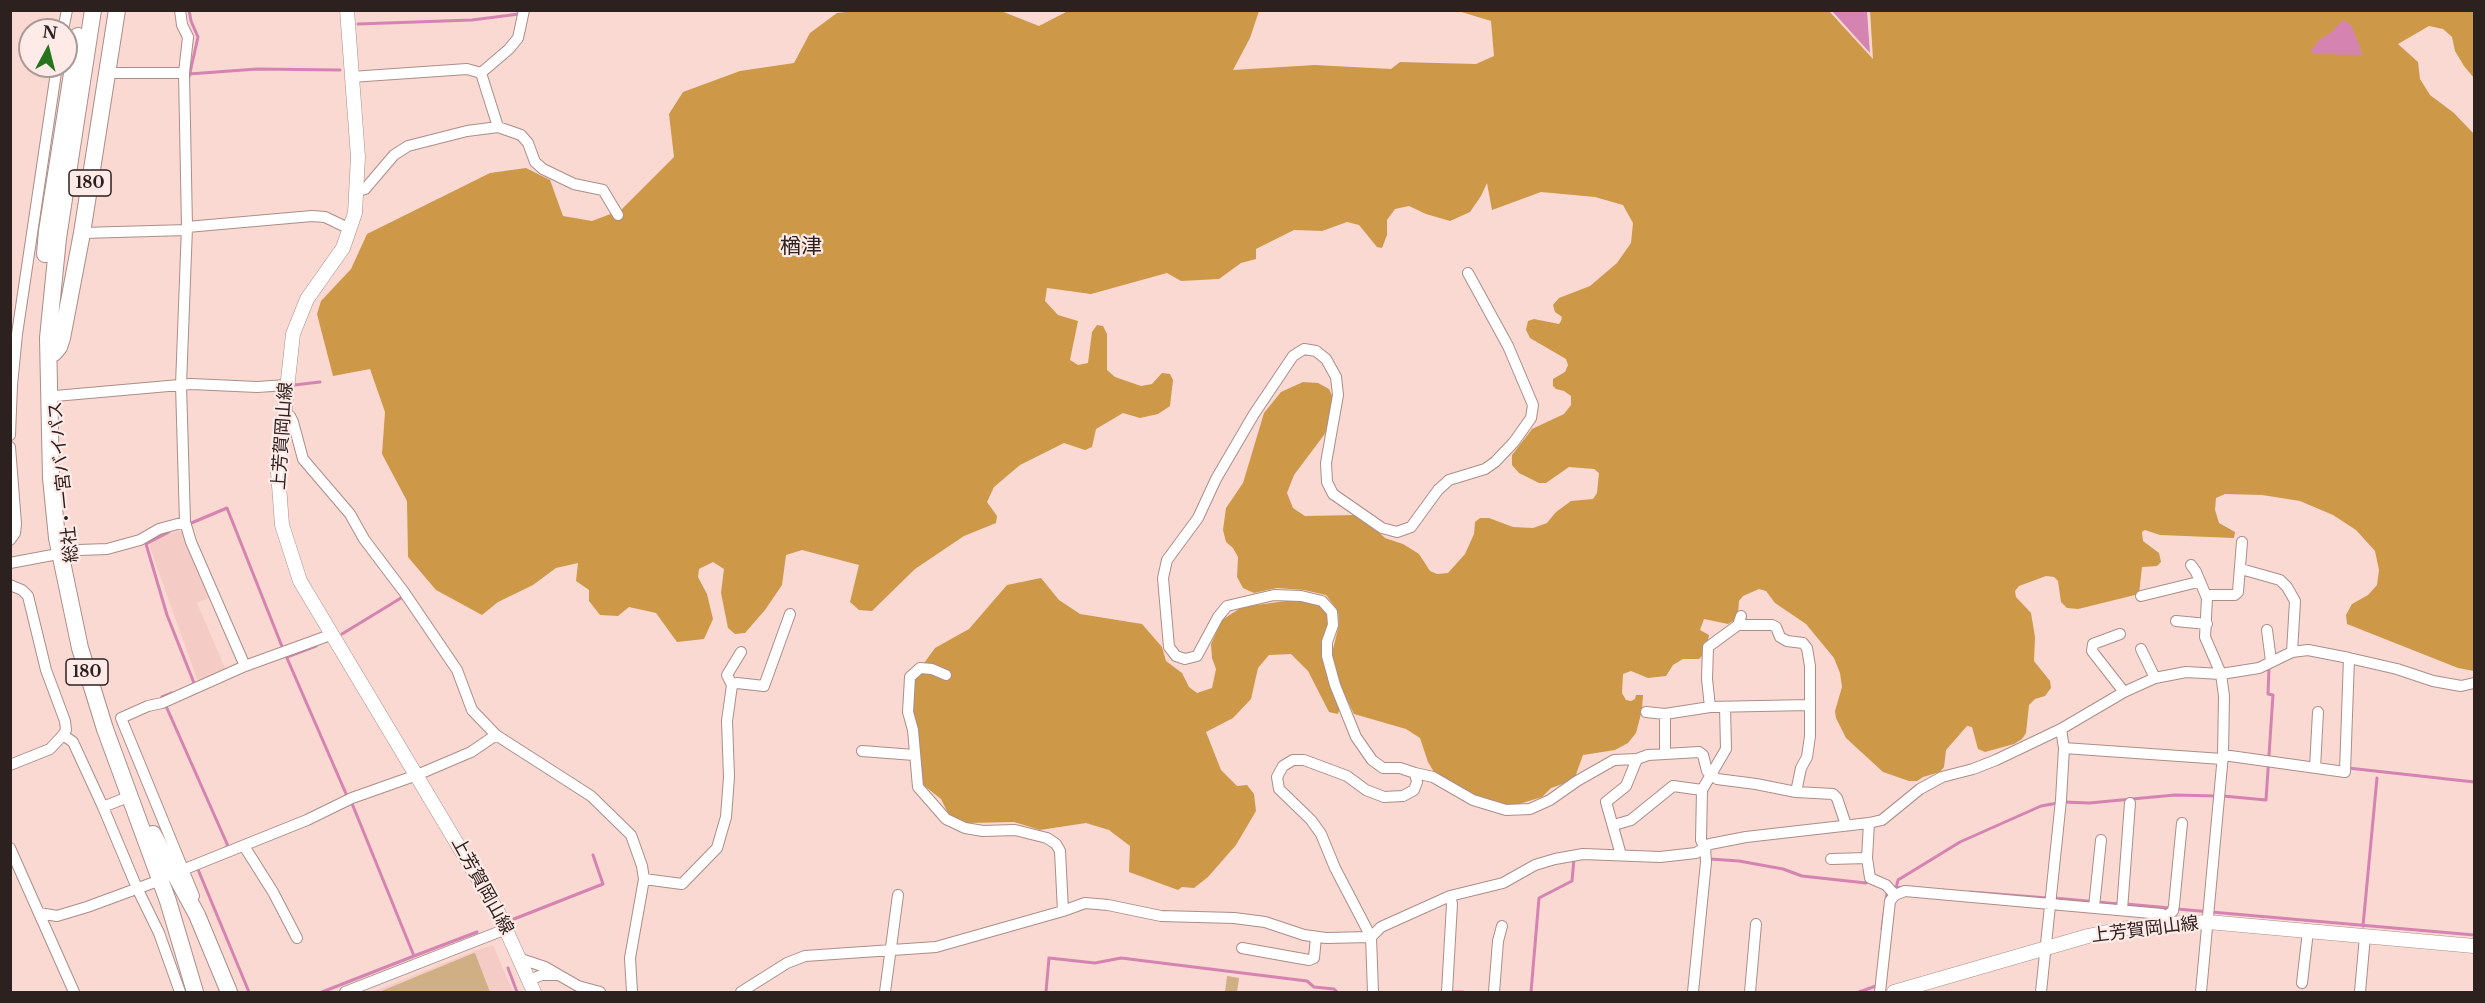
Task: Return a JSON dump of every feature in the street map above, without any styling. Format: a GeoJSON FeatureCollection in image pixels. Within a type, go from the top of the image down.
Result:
{"type":"FeatureCollection","features":[{"type":"Feature","properties":{"kind":"highway","name":"180"},"geometry":{"type":"LineString","coordinates":[[82,10],[47,231],[43,318],[51,346],[59,347],[82,233],[117,10]]}},
{"type":"Feature","properties":{"kind":"highway","name":"総社・一宮バイパス"},"geometry":{"type":"LineString","coordinates":[[93,10],[58,238],[51,346],[51,478],[80,648],[105,729],[168,901],[195,993]]}},
{"type":"Feature","properties":{"kind":"highway","name":"総社・一宮バイパス"},"geometry":{"type":"LineString","coordinates":[[51,346],[64,553],[88,645],[111,722],[154,834],[196,915],[229,993]]}},
{"type":"Feature","properties":{"kind":"main road","name":"上芳賀岡山線"},"geometry":{"type":"LineString","coordinates":[[347,10],[358,191],[350,229],[343,248],[307,299],[293,334],[278,472],[282,525],[300,580],[465,854],[506,929],[531,986]]}},
{"type":"Feature","properties":{"kind":"main road","name":"上芳賀岡山線"},"geometry":{"type":"LineString","coordinates":[[1894,993],[2170,914],[2209,915],[2307,932],[2475,946]]}},
{"type":"Feature","properties":{"kind":"street"},"geometry":{"type":"LineString","coordinates":[[180,10],[182,25],[188,37],[184,73],[189,228],[184,385],[186,525],[191,542],[245,666]]}},
{"type":"Feature","properties":{"kind":"street"},"geometry":{"type":"LineString","coordinates":[[481,73],[509,49],[518,38],[524,10]]}},
{"type":"Feature","properties":{"kind":"street"},"geometry":{"type":"LineString","coordinates":[[351,76],[467,69],[481,73]]}},
{"type":"Feature","properties":{"kind":"street"},"geometry":{"type":"LineString","coordinates":[[108,73],[184,73]]}},
{"type":"Feature","properties":{"kind":"street"},"geometry":{"type":"LineString","coordinates":[[481,73],[498,127]]}},
{"type":"Feature","properties":{"kind":"street"},"geometry":{"type":"LineString","coordinates":[[10,435],[17,334],[55,78]]}},
{"type":"Feature","properties":{"kind":"street"},"geometry":{"type":"LineString","coordinates":[[358,191],[364,189],[394,155],[408,146],[467,131],[498,127],[521,135],[528,143],[535,162],[543,169],[574,184],[603,190],[618,215]]}},
{"type":"Feature","properties":{"kind":"street"},"geometry":{"type":"LineString","coordinates":[[82,233],[189,228],[312,216],[326,217],[350,229]]}},
{"type":"Feature","properties":{"kind":"street"},"geometry":{"type":"LineString","coordinates":[[1468,273],[1508,346],[1533,405],[1531,418],[1514,442],[1485,469],[1449,480],[1438,490],[1411,527],[1396,532],[1382,528],[1333,494],[1327,482],[1326,463],[1338,395],[1336,377],[1326,359],[1316,351],[1304,349],[1293,356],[1254,414],[1216,479],[1198,518],[1167,560],[1163,578],[1169,648],[1176,656],[1185,659],[1197,656],[1218,617],[1227,606],[1274,596],[1301,596],[1322,601],[1332,612],[1333,625],[1327,642],[1327,656],[1335,685],[1356,737],[1372,760],[1383,768],[1400,768],[1433,777],[1473,800],[1506,810],[1530,808],[1550,800],[1577,781],[1614,760],[1637,759],[1648,754],[1699,752],[1703,755],[1707,771],[1717,779],[1796,792],[1833,794],[1837,798],[1846,825]]}},
{"type":"Feature","properties":{"kind":"street"},"geometry":{"type":"LineString","coordinates":[[55,396],[184,385],[257,387],[286,385]]}},
{"type":"Feature","properties":{"kind":"street"},"geometry":{"type":"LineString","coordinates":[[285,414],[290,416],[293,422],[303,459],[350,514],[364,539],[404,592],[457,670],[472,710],[496,735],[591,796],[631,835],[644,879],[630,958],[633,993]]}},
{"type":"Feature","properties":{"kind":"street"},"geometry":{"type":"LineString","coordinates":[[10,447],[16,524],[15,533],[10,540]]}},
{"type":"Feature","properties":{"kind":"street"},"geometry":{"type":"LineString","coordinates":[[11,562],[64,553],[107,549],[140,540],[159,529],[186,525]]}},
{"type":"Feature","properties":{"kind":"street"},"geometry":{"type":"LineString","coordinates":[[2207,598],[2210,595],[2235,595],[2238,592],[2242,542]]}},
{"type":"Feature","properties":{"kind":"street"},"geometry":{"type":"LineString","coordinates":[[2191,565],[2207,598],[2205,637],[2221,674],[2224,696],[2223,758],[2201,993]]}},
{"type":"Feature","properties":{"kind":"street"},"geometry":{"type":"LineString","coordinates":[[2241,569],[2280,580],[2295,601],[2292,652]]}},
{"type":"Feature","properties":{"kind":"street"},"geometry":{"type":"LineString","coordinates":[[2141,596],[2199,582]]}},
{"type":"Feature","properties":{"kind":"street"},"geometry":{"type":"LineString","coordinates":[[10,765],[50,749],[66,730],[65,721],[46,670],[28,597],[22,590],[12,588]]}},
{"type":"Feature","properties":{"kind":"street"},"geometry":{"type":"LineString","coordinates":[[732,685],[736,683],[764,686],[790,614]]}},
{"type":"Feature","properties":{"kind":"street"},"geometry":{"type":"LineString","coordinates":[[1710,707],[1707,679],[1708,647],[1740,621],[1772,625],[1776,627],[1780,637],[1786,641],[1803,643],[1807,648],[1810,666],[1810,736],[1807,757],[1801,768],[1796,792]]}},
{"type":"Feature","properties":{"kind":"street"},"geometry":{"type":"LineString","coordinates":[[2176,621],[2207,624]]}},
{"type":"Feature","properties":{"kind":"street"},"geometry":{"type":"LineString","coordinates":[[2267,630],[2271,661]]}},
{"type":"Feature","properties":{"kind":"street"},"geometry":{"type":"LineString","coordinates":[[196,915],[189,867],[145,791],[121,718],[148,706],[164,702],[245,666],[333,634]]}},
{"type":"Feature","properties":{"kind":"street"},"geometry":{"type":"LineString","coordinates":[[2121,634],[2093,644],[2092,651],[2124,692]]}},
{"type":"Feature","properties":{"kind":"street"},"geometry":{"type":"LineString","coordinates":[[2141,649],[2155,678]]}},
{"type":"Feature","properties":{"kind":"street"},"geometry":{"type":"LineString","coordinates":[[741,993],[787,963],[805,956],[936,947],[1063,912],[1085,903],[1108,905],[1161,916],[1234,918],[1265,922],[1316,937],[1371,937],[1381,927],[1450,896],[1503,883],[1535,865],[1555,859],[1583,854],[1660,857],[1696,853],[1710,844],[1746,837],[1882,820],[1920,789],[1942,777],[1996,760],[2061,729],[2124,692],[2155,678],[2186,672],[2221,674],[2259,668],[2292,652],[2308,650],[2349,658],[2397,669],[2433,681],[2461,686],[2475,683]]}},
{"type":"Feature","properties":{"kind":"street"},"geometry":{"type":"LineString","coordinates":[[644,879],[682,884],[717,848],[726,818],[729,787],[727,721],[732,685],[727,675],[741,652]]}},
{"type":"Feature","properties":{"kind":"street"},"geometry":{"type":"LineString","coordinates":[[2064,748],[2315,765],[2345,772],[2349,658]]}},
{"type":"Feature","properties":{"kind":"street"},"geometry":{"type":"LineString","coordinates":[[946,675],[932,669],[920,668],[910,677],[908,712],[913,730],[918,788],[946,819],[965,828],[983,831],[1015,830],[1047,838],[1056,844],[1060,851],[1063,912]]}},
{"type":"Feature","properties":{"kind":"street"},"geometry":{"type":"LineString","coordinates":[[1646,712],[1665,714],[1710,707],[1810,705]]}},
{"type":"Feature","properties":{"kind":"street"},"geometry":{"type":"LineString","coordinates":[[1694,993],[1706,862],[1705,848],[1701,840],[1701,790],[1726,749],[1725,707]]}},
{"type":"Feature","properties":{"kind":"street"},"geometry":{"type":"LineString","coordinates":[[2315,765],[2318,712]]}},
{"type":"Feature","properties":{"kind":"street"},"geometry":{"type":"LineString","coordinates":[[1665,714],[1665,754]]}},
{"type":"Feature","properties":{"kind":"street"},"geometry":{"type":"LineString","coordinates":[[2041,993],[2061,802],[2064,748],[2061,729]]}},
{"type":"Feature","properties":{"kind":"street"},"geometry":{"type":"LineString","coordinates":[[63,735],[73,742],[103,807],[136,888],[159,933],[180,993]]}},
{"type":"Feature","properties":{"kind":"street"},"geometry":{"type":"LineString","coordinates":[[189,867],[308,820],[349,799],[417,775],[471,752],[496,735]]}},
{"type":"Feature","properties":{"kind":"street"},"geometry":{"type":"LineString","coordinates":[[862,751],[914,755]]}},
{"type":"Feature","properties":{"kind":"street"},"geometry":{"type":"LineString","coordinates":[[1621,855],[1606,802],[1626,786],[1637,759]]}},
{"type":"Feature","properties":{"kind":"street"},"geometry":{"type":"LineString","coordinates":[[1373,993],[1371,937],[1335,868],[1321,834],[1311,820],[1279,789],[1277,777],[1283,766],[1293,760],[1304,760],[1347,776],[1366,790],[1384,797],[1403,796],[1414,790],[1417,782],[1415,773]]}},
{"type":"Feature","properties":{"kind":"street"},"geometry":{"type":"LineString","coordinates":[[1614,825],[1631,820],[1673,786],[1701,790]]}},
{"type":"Feature","properties":{"kind":"street"},"geometry":{"type":"LineString","coordinates":[[103,807],[123,799]]}},
{"type":"Feature","properties":{"kind":"street"},"geometry":{"type":"LineString","coordinates":[[2122,906],[2130,803]]}},
{"type":"Feature","properties":{"kind":"street"},"geometry":{"type":"LineString","coordinates":[[1869,823],[1867,858],[1870,878],[1886,885],[1895,895]]}},
{"type":"Feature","properties":{"kind":"street"},"geometry":{"type":"LineString","coordinates":[[1881,993],[1890,901],[1895,895],[1905,891],[2052,900],[2122,906],[2170,914],[2182,823]]}},
{"type":"Feature","properties":{"kind":"street"},"geometry":{"type":"LineString","coordinates":[[2094,903],[2101,840]]}},
{"type":"Feature","properties":{"kind":"street"},"geometry":{"type":"LineString","coordinates":[[244,846],[273,892],[297,938]]}},
{"type":"Feature","properties":{"kind":"street"},"geometry":{"type":"LineString","coordinates":[[10,848],[74,993]]}},
{"type":"Feature","properties":{"kind":"street"},"geometry":{"type":"LineString","coordinates":[[1831,859],[1867,858]]}},
{"type":"Feature","properties":{"kind":"street"},"geometry":{"type":"LineString","coordinates":[[39,913],[57,916],[155,882]]}},
{"type":"Feature","properties":{"kind":"street"},"geometry":{"type":"LineString","coordinates":[[885,993],[898,895]]}},
{"type":"Feature","properties":{"kind":"street"},"geometry":{"type":"LineString","coordinates":[[1447,993],[1452,904],[1450,896]]}},
{"type":"Feature","properties":{"kind":"street"},"geometry":{"type":"LineString","coordinates":[[1750,993],[1756,924]]}},
{"type":"Feature","properties":{"kind":"street"},"geometry":{"type":"LineString","coordinates":[[1494,993],[1498,941],[1502,926]]}},
{"type":"Feature","properties":{"kind":"street"},"geometry":{"type":"LineString","coordinates":[[345,993],[506,929]]}},
{"type":"Feature","properties":{"kind":"street"},"geometry":{"type":"LineString","coordinates":[[2302,983],[2307,932]]}},
{"type":"Feature","properties":{"kind":"street"},"geometry":{"type":"LineString","coordinates":[[2360,993],[2365,936]]}},
{"type":"Feature","properties":{"kind":"street"},"geometry":{"type":"LineString","coordinates":[[1242,948],[1309,960],[1314,958],[1316,937]]}},
{"type":"Feature","properties":{"kind":"street"},"geometry":{"type":"LineString","coordinates":[[518,958],[545,966],[578,986],[600,993]]}},
{"type":"Feature","properties":{"kind":"street"},"geometry":{"type":"LineString","coordinates":[[531,986],[542,975],[557,975]]}},
{"type":"Feature","properties":{"kind":"shaded area"},"geometry":{"type":"Polygon","coordinates":[[[1455,10],[1829,11],[1873,59],[1870,11],[2474,11],[2474,78],[2455,51],[2452,37],[2443,29],[2429,26],[2398,44],[2418,62],[2420,79],[2430,95],[2454,113],[2474,134],[2474,671],[2458,668],[2347,624],[2346,615],[2352,604],[2368,595],[2377,585],[2379,570],[2375,551],[2356,530],[2333,515],[2300,501],[2262,495],[2225,494],[2216,498],[2215,510],[2219,523],[2235,532],[2234,538],[2160,535],[2145,530],[2142,532],[2143,541],[2159,553],[2161,562],[2157,566],[2142,567],[2139,594],[2078,609],[2067,608],[2061,602],[2058,581],[2054,577],[2046,576],[2019,586],[2015,591],[2016,597],[2031,613],[2035,637],[2034,661],[2050,681],[2051,688],[2045,696],[2035,699],[2029,705],[2026,733],[2014,744],[1985,752],[1978,749],[1972,727],[1967,726],[1946,750],[1944,767],[1940,772],[1917,781],[1909,781],[1883,772],[1846,738],[1836,718],[1835,711],[1842,687],[1834,658],[1806,624],[1775,603],[1766,591],[1759,589],[1743,596],[1739,601],[1735,620],[1728,624],[1704,619],[1700,630],[1709,635],[1699,659],[1683,659],[1673,665],[1666,676],[1648,678],[1631,671],[1623,674],[1622,693],[1626,700],[1631,701],[1636,695],[1643,695],[1636,733],[1628,743],[1615,750],[1583,755],[1575,777],[1571,781],[1551,788],[1542,797],[1519,804],[1504,805],[1473,794],[1434,772],[1420,738],[1406,729],[1354,714],[1339,683],[1332,653],[1339,625],[1338,611],[1326,595],[1304,590],[1277,588],[1254,593],[1243,588],[1237,577],[1238,557],[1226,542],[1223,530],[1226,508],[1243,483],[1264,413],[1281,392],[1303,382],[1318,383],[1329,389],[1333,398],[1331,422],[1294,475],[1287,493],[1293,508],[1305,516],[1357,515],[1385,538],[1403,544],[1419,554],[1430,571],[1437,574],[1448,573],[1465,554],[1474,534],[1475,522],[1480,518],[1489,518],[1513,527],[1533,528],[1547,523],[1556,512],[1571,501],[1593,499],[1597,493],[1599,473],[1594,469],[1569,467],[1546,483],[1539,483],[1519,473],[1512,465],[1512,455],[1532,429],[1564,414],[1571,405],[1571,396],[1553,386],[1553,379],[1565,372],[1568,365],[1566,359],[1530,338],[1526,330],[1528,321],[1534,319],[1559,324],[1562,317],[1555,312],[1553,305],[1559,298],[1590,286],[1617,263],[1631,243],[1633,223],[1623,205],[1595,197],[1541,192],[1492,210],[1487,183],[1470,212],[1450,221],[1409,206],[1395,209],[1387,220],[1387,235],[1382,248],[1377,247],[1359,225],[1347,222],[1322,231],[1294,230],[1256,249],[1256,259],[1241,263],[1219,279],[1181,281],[1167,273],[1091,294],[1047,288],[1045,301],[1058,315],[1078,321],[1070,360],[1078,365],[1088,363],[1092,332],[1097,325],[1103,326],[1107,334],[1107,370],[1115,377],[1141,386],[1152,384],[1162,373],[1170,374],[1173,380],[1170,406],[1158,414],[1140,418],[1123,413],[1096,429],[1092,447],[1085,450],[1064,443],[1020,465],[994,487],[987,502],[997,516],[996,523],[964,536],[915,569],[872,611],[859,610],[850,602],[859,565],[802,550],[786,555],[782,585],[745,633],[735,634],[728,628],[721,593],[724,569],[713,562],[699,569],[698,577],[707,594],[713,619],[704,639],[677,642],[656,613],[629,607],[618,616],[600,615],[589,601],[589,590],[576,581],[578,563],[556,568],[533,585],[498,602],[482,615],[436,590],[408,557],[407,501],[382,454],[385,412],[370,369],[333,376],[317,314],[321,301],[351,269],[367,234],[490,173],[526,168],[550,180],[563,216],[592,221],[621,210],[674,157],[669,114],[683,92],[740,71],[794,63],[810,33],[837,13],[1001,11],[1039,26],[1068,11],[1259,11],[1250,38],[1233,70],[1315,65],[1391,69],[1400,62],[1476,64],[1494,56],[1491,21],[1455,10]]]}},
{"type":"Feature","properties":{"kind":"shaded area"},"geometry":{"type":"Polygon","coordinates":[[[1832,11],[1867,11],[1870,53],[1832,11]]]}},
{"type":"Feature","properties":{"kind":"shaded area"},"geometry":{"type":"Polygon","coordinates":[[[2343,20],[2351,25],[2362,52],[2360,55],[2314,54],[2311,51],[2319,40],[2333,31],[2343,20]]]}},
{"type":"Feature","properties":{"kind":"shaded area"},"geometry":{"type":"Polygon","coordinates":[[[178,531],[184,532],[209,598],[197,603],[226,670],[198,682],[149,545],[162,536],[178,531]]]}},
{"type":"Feature","properties":{"kind":"shaded area"},"geometry":{"type":"Polygon","coordinates":[[[1041,578],[1059,600],[1080,614],[1142,624],[1162,647],[1166,661],[1182,673],[1189,687],[1197,693],[1212,688],[1216,669],[1211,644],[1222,620],[1242,607],[1293,600],[1318,603],[1328,613],[1330,625],[1324,641],[1340,706],[1338,714],[1329,712],[1308,671],[1291,654],[1269,655],[1258,668],[1251,699],[1233,718],[1206,732],[1221,770],[1237,786],[1247,785],[1254,794],[1256,811],[1236,845],[1208,877],[1194,888],[1182,887],[1178,890],[1129,872],[1130,846],[1109,830],[1086,823],[1040,830],[1014,822],[968,823],[949,815],[941,799],[922,784],[912,711],[914,677],[935,648],[969,629],[1007,585],[1041,578]]]}},
{"type":"Feature","properties":{"kind":"shaded area"},"geometry":{"type":"Polygon","coordinates":[[[493,945],[513,992],[372,992],[474,951],[493,945]]]}},
{"type":"Feature","properties":{"kind":"shaded area"},"geometry":{"type":"Polygon","coordinates":[[[474,953],[490,992],[379,992],[474,953]]]}},
{"type":"Feature","properties":{"kind":"shaded area"},"geometry":{"type":"Polygon","coordinates":[[[1227,976],[1239,978],[1237,992],[1225,992],[1227,976]]]}},
{"type":"Feature","properties":{"kind":"waterway"},"geometry":{"type":"LineString","coordinates":[[189,10],[198,37],[189,77]]}},
{"type":"Feature","properties":{"kind":"waterway"},"geometry":{"type":"LineString","coordinates":[[358,24],[472,20],[519,14],[519,12]]}},
{"type":"Feature","properties":{"kind":"waterway"},"geometry":{"type":"LineString","coordinates":[[189,74],[257,69],[340,70]]}},
{"type":"Feature","properties":{"kind":"waterway"},"geometry":{"type":"LineString","coordinates":[[294,385],[320,382]]}},
{"type":"Feature","properties":{"kind":"waterway"},"geometry":{"type":"LineString","coordinates":[[189,524],[227,508],[283,649],[347,796]]}},
{"type":"Feature","properties":{"kind":"waterway"},"geometry":{"type":"LineString","coordinates":[[169,532],[146,544],[167,615],[194,683],[192,685]]}},
{"type":"Feature","properties":{"kind":"waterway"},"geometry":{"type":"LineString","coordinates":[[342,634],[401,598]]}},
{"type":"Feature","properties":{"kind":"waterway"},"geometry":{"type":"LineString","coordinates":[[287,657],[316,646]]}},
{"type":"Feature","properties":{"kind":"waterway"},"geometry":{"type":"LineString","coordinates":[[2223,796],[2266,800],[2273,695],[2268,694],[2269,667]]}},
{"type":"Feature","properties":{"kind":"waterway"},"geometry":{"type":"LineString","coordinates":[[172,693],[162,697],[228,846],[226,847]]}},
{"type":"Feature","properties":{"kind":"waterway"},"geometry":{"type":"LineString","coordinates":[[2348,768],[2474,782]]}},
{"type":"Feature","properties":{"kind":"waterway"},"geometry":{"type":"LineString","coordinates":[[2363,926],[2377,778]]}},
{"type":"Feature","properties":{"kind":"waterway"},"geometry":{"type":"LineString","coordinates":[[2064,802],[2089,803],[2175,795],[2216,796]]}},
{"type":"Feature","properties":{"kind":"waterway"},"geometry":{"type":"LineString","coordinates":[[322,992],[414,956],[351,801]]}},
{"type":"Feature","properties":{"kind":"waterway"},"geometry":{"type":"LineString","coordinates":[[1904,887],[1896,888],[1898,880],[1960,842],[2041,806],[2058,803]]}},
{"type":"Feature","properties":{"kind":"waterway"},"geometry":{"type":"LineString","coordinates":[[514,919],[603,884],[593,855]]}},
{"type":"Feature","properties":{"kind":"waterway"},"geometry":{"type":"LineString","coordinates":[[1531,992],[1539,898],[1572,881],[1574,859]]}},
{"type":"Feature","properties":{"kind":"waterway"},"geometry":{"type":"LineString","coordinates":[[1710,859],[1739,861],[1783,869],[1802,876],[1866,883]]}},
{"type":"Feature","properties":{"kind":"waterway"},"geometry":{"type":"LineString","coordinates":[[197,867],[249,992]]}},
{"type":"Feature","properties":{"kind":"waterway"},"geometry":{"type":"LineString","coordinates":[[1970,892],[2048,898]]}},
{"type":"Feature","properties":{"kind":"waterway"},"geometry":{"type":"LineString","coordinates":[[1882,929],[1887,893]]}},
{"type":"Feature","properties":{"kind":"waterway"},"geometry":{"type":"LineString","coordinates":[[2054,898],[2119,904]]}},
{"type":"Feature","properties":{"kind":"waterway"},"geometry":{"type":"LineString","coordinates":[[2126,904],[2170,908]]}},
{"type":"Feature","properties":{"kind":"waterway"},"geometry":{"type":"LineString","coordinates":[[2177,909],[2474,935]]}},
{"type":"Feature","properties":{"kind":"waterway"},"geometry":{"type":"LineString","coordinates":[[414,956],[477,932]]}},
{"type":"Feature","properties":{"kind":"waterway"},"geometry":{"type":"LineString","coordinates":[[1046,992],[1049,958],[1095,963],[1121,958],[1307,981],[1314,987],[1334,989],[1337,992]]}},
{"type":"Feature","properties":{"kind":"waterway"},"geometry":{"type":"LineString","coordinates":[[508,968],[517,992]]}},
{"type":"Feature","properties":{"kind":"waterway"},"geometry":{"type":"LineString","coordinates":[[1859,992],[1876,986]]}},
{"type":"Feature","properties":{"kind":"waterway"},"geometry":{"type":"LineString","coordinates":[[1453,992],[1463,992]]}},
{"type":"Feature","properties":{"kind":"district","name":"楢津"},"geometry":{"type":"Point","coordinates":[801,247]}}]}
